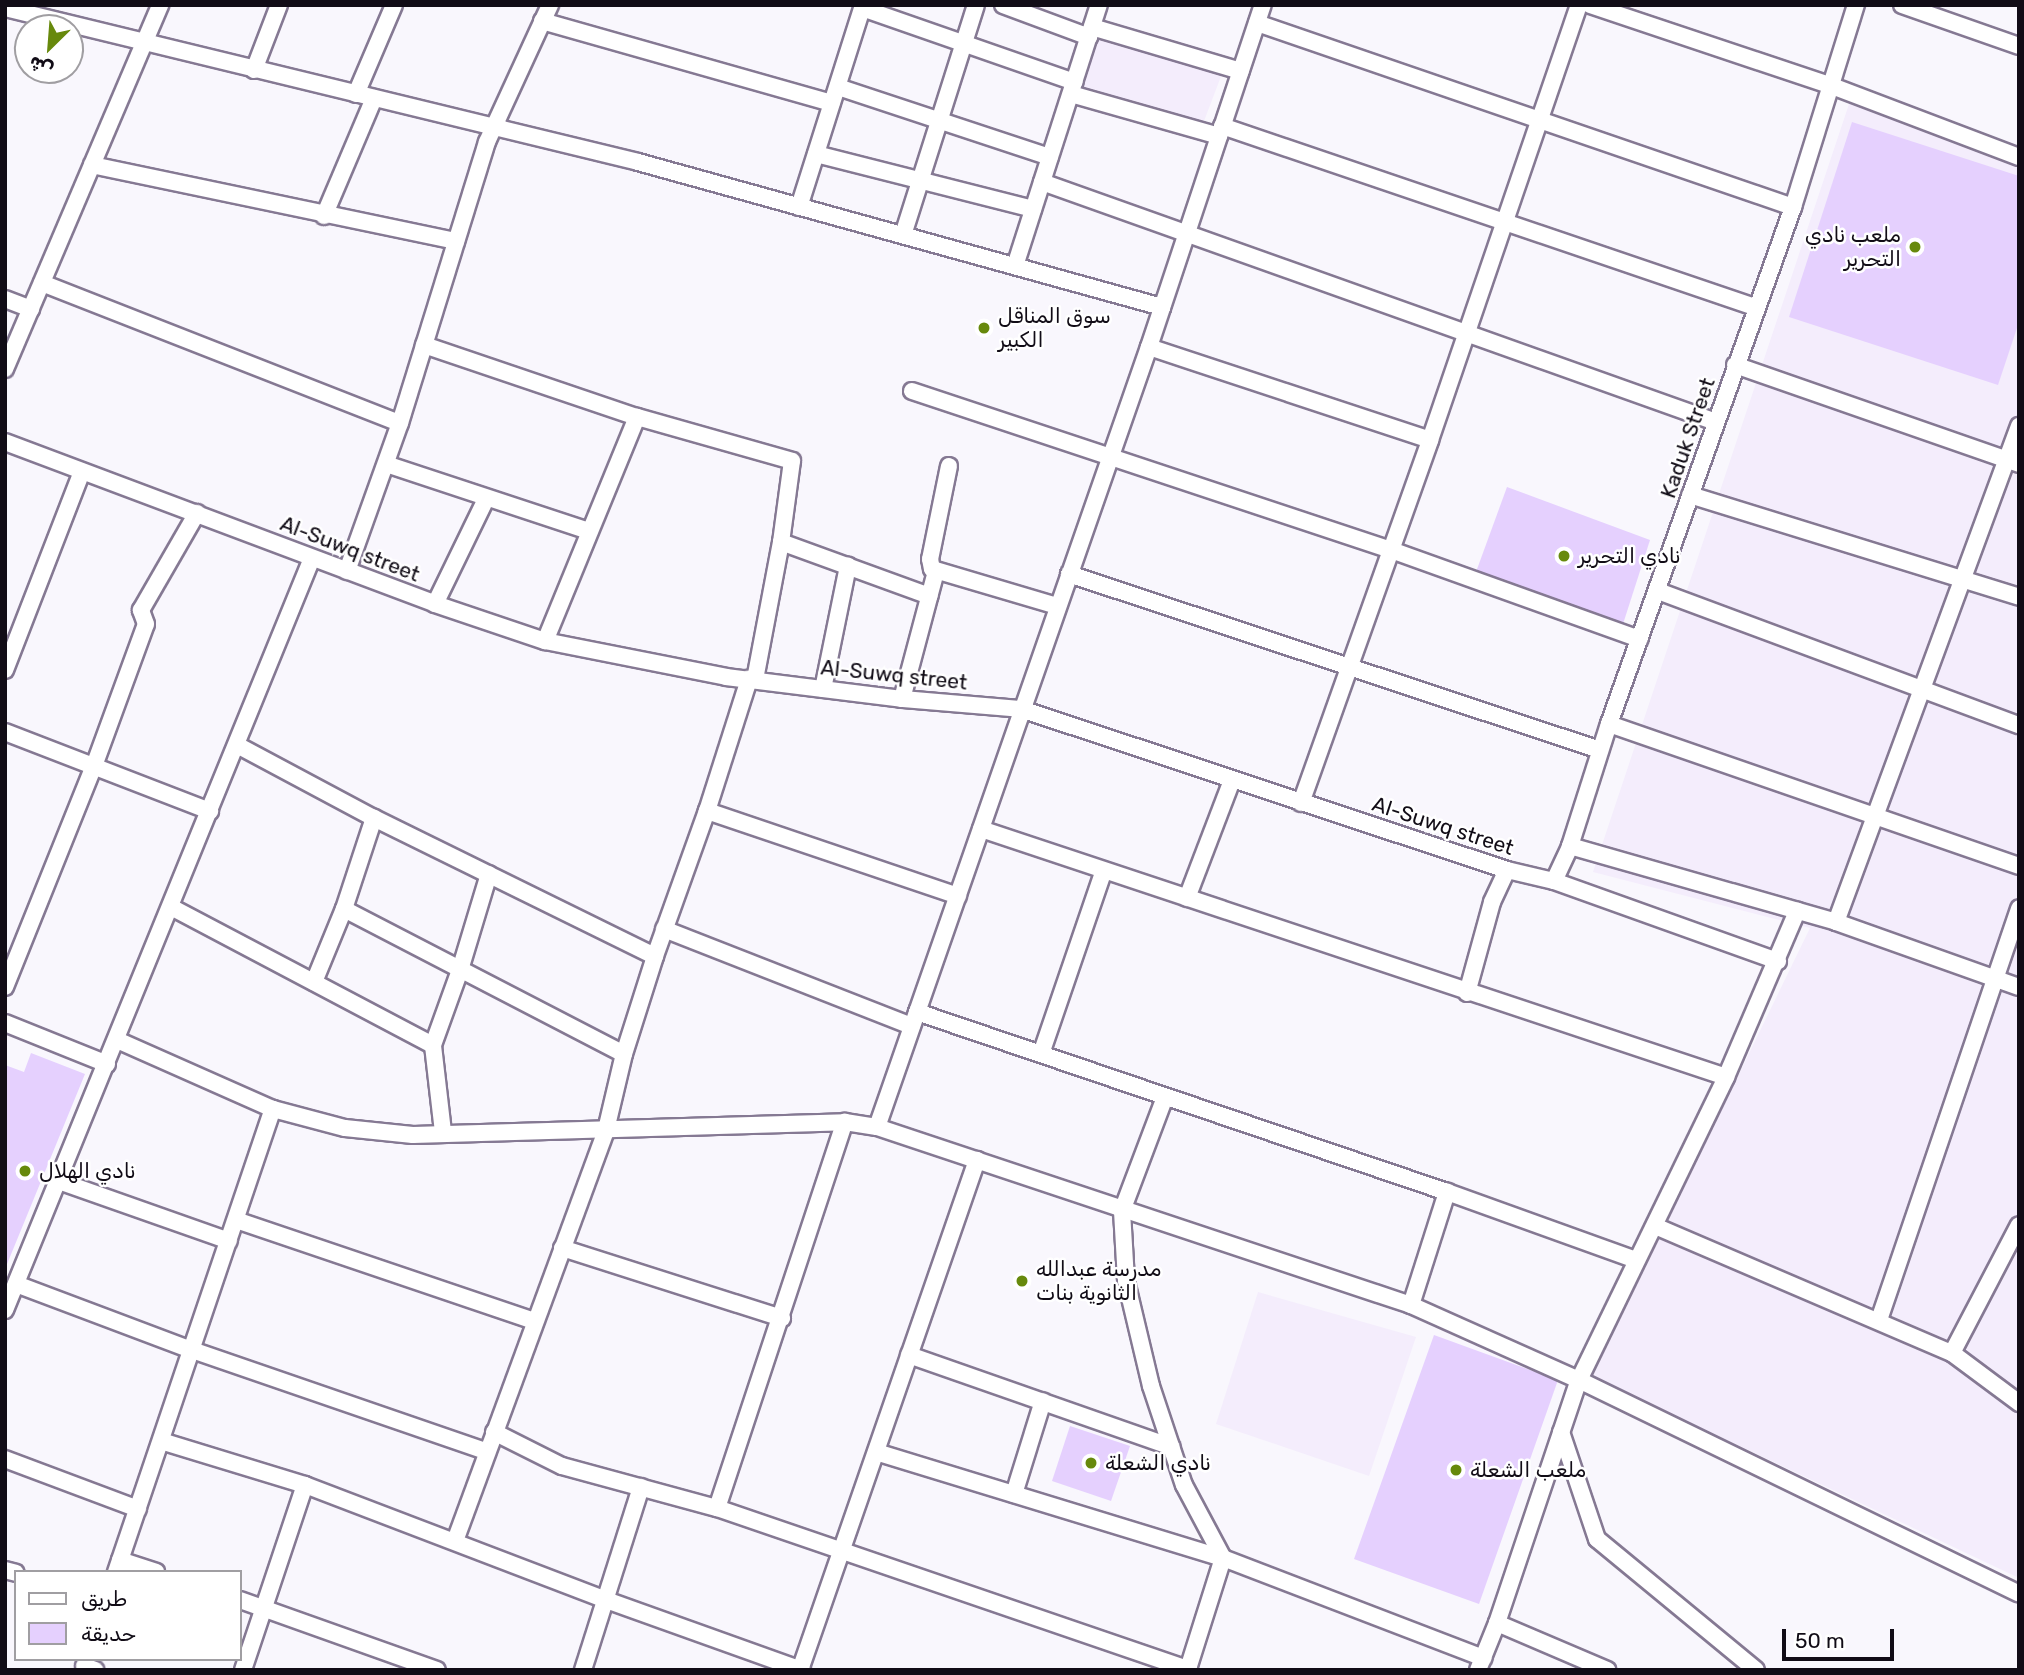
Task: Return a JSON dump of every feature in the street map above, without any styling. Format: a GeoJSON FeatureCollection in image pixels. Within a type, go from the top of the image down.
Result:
{"type":"FeatureCollection","features":[{"type":"Feature","properties":{"kind":"street"},"geometry":{"type":"LineString","coordinates":[[5,369],[160,5]]}},
{"type":"Feature","properties":{"kind":"street"},"geometry":{"type":"LineString","coordinates":[[254,70],[279,5]]}},
{"type":"Feature","properties":{"kind":"street"},"geometry":{"type":"LineString","coordinates":[[356,94],[394,5]]}},
{"type":"Feature","properties":{"kind":"street"},"geometry":{"type":"LineString","coordinates":[[347,571],[400,423],[493,127],[550,5]]}},
{"type":"Feature","properties":{"kind":"street"},"geometry":{"type":"LineString","coordinates":[[903,235],[976,5]]}},
{"type":"Feature","properties":{"kind":"street"},"geometry":{"type":"LineString","coordinates":[[1003,5],[1091,32],[1241,71]]}},
{"type":"Feature","properties":{"kind":"street"},"geometry":{"type":"LineString","coordinates":[[1015,266],[1099,5]]}},
{"type":"Feature","properties":{"kind":"street"},"geometry":{"type":"LineString","coordinates":[[877,1127],[1056,606],[1149,347],[1263,5]]}},
{"type":"Feature","properties":{"kind":"street"},"geometry":{"type":"LineString","coordinates":[[1301,803],[1430,440],[1579,5]]}},
{"type":"Feature","properties":{"kind":"street"},"geometry":{"type":"LineString","coordinates":[[1590,5],[1832,86],[2019,157]]}},
{"type":"Feature","properties":{"kind":"street","name":"Kaduk Street"},"geometry":{"type":"LineString","coordinates":[[1554,881],[1570,846],[1609,724],[1658,592],[1755,307],[1793,207],[1856,5]]}},
{"type":"Feature","properties":{"kind":"street"},"geometry":{"type":"LineString","coordinates":[[1902,5],[2019,46]]}},
{"type":"Feature","properties":{"kind":"street"},"geometry":{"type":"LineString","coordinates":[[799,207],[863,7],[964,43],[1073,88],[1221,131],[1504,220],[1755,307]]}},
{"type":"Feature","properties":{"kind":"street"},"geometry":{"type":"LineString","coordinates":[[5,8],[54,13],[144,43],[493,127],[799,207],[1162,307]]}},
{"type":"Feature","properties":{"kind":"street"},"geometry":{"type":"LineString","coordinates":[[542,21],[832,103]]}},
{"type":"Feature","properties":{"kind":"street"},"geometry":{"type":"LineString","coordinates":[[1257,23],[1538,122],[1793,207]]}},
{"type":"Feature","properties":{"kind":"street"},"geometry":{"type":"LineString","coordinates":[[838,87],[1050,157]]}},
{"type":"Feature","properties":{"kind":"street"},"geometry":{"type":"LineString","coordinates":[[324,216],[374,98]]}},
{"type":"Feature","properties":{"kind":"street"},"geometry":{"type":"LineString","coordinates":[[816,154],[1033,209]]}},
{"type":"Feature","properties":{"kind":"street"},"geometry":{"type":"LineString","coordinates":[[92,166],[324,216],[456,241]]}},
{"type":"Feature","properties":{"kind":"street"},"geometry":{"type":"LineString","coordinates":[[1042,182],[1464,335],[1716,422]]}},
{"type":"Feature","properties":{"kind":"street"},"geometry":{"type":"LineString","coordinates":[[42,283],[400,423]]}},
{"type":"Feature","properties":{"kind":"street"},"geometry":{"type":"LineString","coordinates":[[5,299],[31,309]]}},
{"type":"Feature","properties":{"kind":"street"},"geometry":{"type":"LineString","coordinates":[[424,345],[637,416],[792,461],[781,542],[752,679],[655,956],[624,1054],[606,1130],[455,1541]]}},
{"type":"Feature","properties":{"kind":"street"},"geometry":{"type":"LineString","coordinates":[[1149,347],[1430,440]]}},
{"type":"Feature","properties":{"kind":"street"},"geometry":{"type":"LineString","coordinates":[[1735,365],[2013,462]]}},
{"type":"Feature","properties":{"kind":"street"},"geometry":{"type":"LineString","coordinates":[[912,391],[1391,550],[1640,639]]}},
{"type":"Feature","properties":{"kind":"street"},"geometry":{"type":"LineString","coordinates":[[545,641],[637,416]]}},
{"type":"Feature","properties":{"kind":"street"},"geometry":{"type":"LineString","coordinates":[[1836,922],[1961,579],[2013,462],[2019,426]]}},
{"type":"Feature","properties":{"kind":"street","name":"Al-Suwq street"},"geometry":{"type":"LineString","coordinates":[[5,442],[435,604],[545,641],[626,659],[752,679],[902,699],[1021,709],[1094,730],[1232,780],[1507,870],[1554,881],[1778,961]]}},
{"type":"Feature","properties":{"kind":"street"},"geometry":{"type":"LineString","coordinates":[[386,464],[589,531]]}},
{"type":"Feature","properties":{"kind":"street"},"geometry":{"type":"LineString","coordinates":[[902,699],[936,571],[930,559],[950,466]]}},
{"type":"Feature","properties":{"kind":"street"},"geometry":{"type":"LineString","coordinates":[[5,670],[82,471]]}},
{"type":"Feature","properties":{"kind":"street"},"geometry":{"type":"LineString","coordinates":[[1690,495],[2019,597]]}},
{"type":"Feature","properties":{"kind":"street"},"geometry":{"type":"LineString","coordinates":[[435,604],[486,499]]}},
{"type":"Feature","properties":{"kind":"street"},"geometry":{"type":"LineString","coordinates":[[5,987],[94,766],[146,624],[141,610],[197,513]]}},
{"type":"Feature","properties":{"kind":"street"},"geometry":{"type":"LineString","coordinates":[[781,542],[929,596]]}},
{"type":"Feature","properties":{"kind":"street"},"geometry":{"type":"LineString","coordinates":[[6,1303],[117,1040],[312,558]]}},
{"type":"Feature","properties":{"kind":"street"},"geometry":{"type":"LineString","coordinates":[[823,689],[848,566]]}},
{"type":"Feature","properties":{"kind":"street"},"geometry":{"type":"LineString","coordinates":[[936,571],[1056,606]]}},
{"type":"Feature","properties":{"kind":"street"},"geometry":{"type":"LineString","coordinates":[[1069,574],[1600,750]]}},
{"type":"Feature","properties":{"kind":"street"},"geometry":{"type":"LineString","coordinates":[[1658,592],[2019,725]]}},
{"type":"Feature","properties":{"kind":"street"},"geometry":{"type":"LineString","coordinates":[[1609,724],[2019,866]]}},
{"type":"Feature","properties":{"kind":"street"},"geometry":{"type":"LineString","coordinates":[[5,732],[210,811]]}},
{"type":"Feature","properties":{"kind":"street"},"geometry":{"type":"LineString","coordinates":[[237,746],[374,818],[655,956]]}},
{"type":"Feature","properties":{"kind":"street"},"geometry":{"type":"LineString","coordinates":[[1187,898],[1232,780]]}},
{"type":"Feature","properties":{"kind":"street"},"geometry":{"type":"LineString","coordinates":[[707,811],[958,895]]}},
{"type":"Feature","properties":{"kind":"street"},"geometry":{"type":"LineString","coordinates":[[314,982],[344,909],[374,818]]}},
{"type":"Feature","properties":{"kind":"street"},"geometry":{"type":"LineString","coordinates":[[981,829],[1467,993],[1726,1077]]}},
{"type":"Feature","properties":{"kind":"street"},"geometry":{"type":"LineString","coordinates":[[1570,846],[1836,922],[2019,987]]}},
{"type":"Feature","properties":{"kind":"street"},"geometry":{"type":"LineString","coordinates":[[1041,1054],[1104,870]]}},
{"type":"Feature","properties":{"kind":"street"},"geometry":{"type":"LineString","coordinates":[[1467,993],[1492,902],[1507,870]]}},
{"type":"Feature","properties":{"kind":"street"},"geometry":{"type":"LineString","coordinates":[[443,1132],[433,1045],[460,970],[489,874]]}},
{"type":"Feature","properties":{"kind":"street"},"geometry":{"type":"LineString","coordinates":[[171,907],[433,1045]]}},
{"type":"Feature","properties":{"kind":"street"},"geometry":{"type":"LineString","coordinates":[[1880,1320],[2019,908]]}},
{"type":"Feature","properties":{"kind":"street"},"geometry":{"type":"LineString","coordinates":[[344,909],[624,1054]]}},
{"type":"Feature","properties":{"kind":"street"},"geometry":{"type":"LineString","coordinates":[[876,1451],[1223,1559],[1480,1664],[1497,1623],[1579,1380],[1726,1077],[1778,961],[1797,911]]}},
{"type":"Feature","properties":{"kind":"street"},"geometry":{"type":"LineString","coordinates":[[664,929],[915,1019],[1041,1054],[1447,1192],[1636,1260]]}},
{"type":"Feature","properties":{"kind":"street"},"geometry":{"type":"LineString","coordinates":[[5,1023],[107,1064]]}},
{"type":"Feature","properties":{"kind":"street"},"geometry":{"type":"LineString","coordinates":[[117,1040],[272,1109],[345,1128],[413,1135],[845,1122],[877,1127],[1122,1211],[1411,1305],[1579,1380],[2019,1594]]}},
{"type":"Feature","properties":{"kind":"street"},"geometry":{"type":"LineString","coordinates":[[494,1432],[562,1466],[717,1508],[1189,1670],[1223,1559],[1184,1485],[1151,1386],[1126,1281],[1122,1211],[1165,1097]]}},
{"type":"Feature","properties":{"kind":"street"},"geometry":{"type":"LineString","coordinates":[[143,1570],[118,1566],[272,1109]]}},
{"type":"Feature","properties":{"kind":"street"},"geometry":{"type":"LineString","coordinates":[[717,1508],[845,1122]]}},
{"type":"Feature","properties":{"kind":"street"},"geometry":{"type":"LineString","coordinates":[[161,1441],[305,1485],[606,1600],[801,1669],[977,1160]]}},
{"type":"Feature","properties":{"kind":"street"},"geometry":{"type":"LineString","coordinates":[[59,1181],[229,1241]]}},
{"type":"Feature","properties":{"kind":"street"},"geometry":{"type":"LineString","coordinates":[[1411,1305],[1447,1192]]}},
{"type":"Feature","properties":{"kind":"street"},"geometry":{"type":"LineString","coordinates":[[236,1220],[535,1321]]}},
{"type":"Feature","properties":{"kind":"street"},"geometry":{"type":"LineString","coordinates":[[1952,1353],[2019,1225]]}},
{"type":"Feature","properties":{"kind":"street"},"geometry":{"type":"LineString","coordinates":[[1655,1226],[1952,1353],[2019,1403]]}},
{"type":"Feature","properties":{"kind":"street"},"geometry":{"type":"LineString","coordinates":[[562,1248],[782,1318]]}},
{"type":"Feature","properties":{"kind":"street"},"geometry":{"type":"LineString","coordinates":[[16,1284],[192,1350],[486,1451]]}},
{"type":"Feature","properties":{"kind":"street"},"geometry":{"type":"LineString","coordinates":[[909,1355],[1171,1447]]}},
{"type":"Feature","properties":{"kind":"street"},"geometry":{"type":"LineString","coordinates":[[1014,1494],[1043,1401]]}},
{"type":"Feature","properties":{"kind":"street"},"geometry":{"type":"LineString","coordinates":[[1561,1432],[1597,1539],[1622,1563],[1666,1594],[1756,1670]]}},
{"type":"Feature","properties":{"kind":"street"},"geometry":{"type":"LineString","coordinates":[[5,1459],[138,1509]]}},
{"type":"Feature","properties":{"kind":"street"},"geometry":{"type":"LineString","coordinates":[[243,1670],[305,1485]]}},
{"type":"Feature","properties":{"kind":"street"},"geometry":{"type":"LineString","coordinates":[[583,1670],[641,1487]]}},
{"type":"Feature","properties":{"kind":"street"},"geometry":{"type":"LineString","coordinates":[[242,1601],[438,1670]]}},
{"type":"Feature","properties":{"kind":"street"},"geometry":{"type":"LineString","coordinates":[[1497,1623],[1607,1670]]}},
{"type":"Feature","properties":{"kind":"shaded area"},"geometry":{"type":"Polygon","coordinates":[[[1099,35],[1223,71],[1201,129],[1079,91],[1099,35]]]}},
{"type":"Feature","properties":{"kind":"shaded area"},"geometry":{"type":"Polygon","coordinates":[[[1850,101],[2019,161],[2019,1578],[1592,1376],[1810,928],[1593,872],[1850,101]]]}},
{"type":"Feature","properties":{"kind":"shaded area"},"geometry":{"type":"Polygon","coordinates":[[[1258,1292],[1416,1337],[1369,1476],[1216,1424],[1258,1292]]]}},
{"type":"Feature","properties":{"kind":"green space","name":"ملعب نادي التحرير"},"geometry":{"type":"Polygon","coordinates":[[[1852,122],[2019,176],[2019,322],[1998,385],[1789,317],[1852,122]]]}},
{"type":"Feature","properties":{"kind":"green space","name":"نادي التحرير"},"geometry":{"type":"Polygon","coordinates":[[[1507,487],[1650,540],[1623,624],[1476,572],[1507,487]]]}},
{"type":"Feature","properties":{"kind":"green space","name":"نادي الهلال"},"geometry":{"type":"Polygon","coordinates":[[[31,1053],[85,1074],[5,1269],[5,1065],[24,1072],[31,1053]]]}},
{"type":"Feature","properties":{"kind":"green space","name":"ملعب الشعلة"},"geometry":{"type":"Polygon","coordinates":[[[1434,1335],[1558,1380],[1479,1604],[1354,1559],[1434,1335]]]}},
{"type":"Feature","properties":{"kind":"green space","name":"نادي الشعلة"},"geometry":{"type":"Polygon","coordinates":[[[1070,1426],[1130,1446],[1111,1501],[1052,1481],[1070,1426]]]}},
{"type":"Feature","properties":{"kind":"place","name":"ملعب نادي التحرير"},"geometry":{"type":"Point","coordinates":[1915,247]}},
{"type":"Feature","properties":{"kind":"place","name":"سوق المناقل الكبير"},"geometry":{"type":"Point","coordinates":[984,328]}},
{"type":"Feature","properties":{"kind":"place","name":"نادي التحرير"},"geometry":{"type":"Point","coordinates":[1564,556]}},
{"type":"Feature","properties":{"kind":"place","name":"نادي الهلال"},"geometry":{"type":"Point","coordinates":[25,1171]}},
{"type":"Feature","properties":{"kind":"place","name":"مدرسة عبدالله الثانوية بنات"},"geometry":{"type":"Point","coordinates":[1022,1281]}},
{"type":"Feature","properties":{"kind":"place","name":"نادي الشعلة"},"geometry":{"type":"Point","coordinates":[1091,1463]}},
{"type":"Feature","properties":{"kind":"place","name":"ملعب الشعلة"},"geometry":{"type":"Point","coordinates":[1456,1470]}}]}
